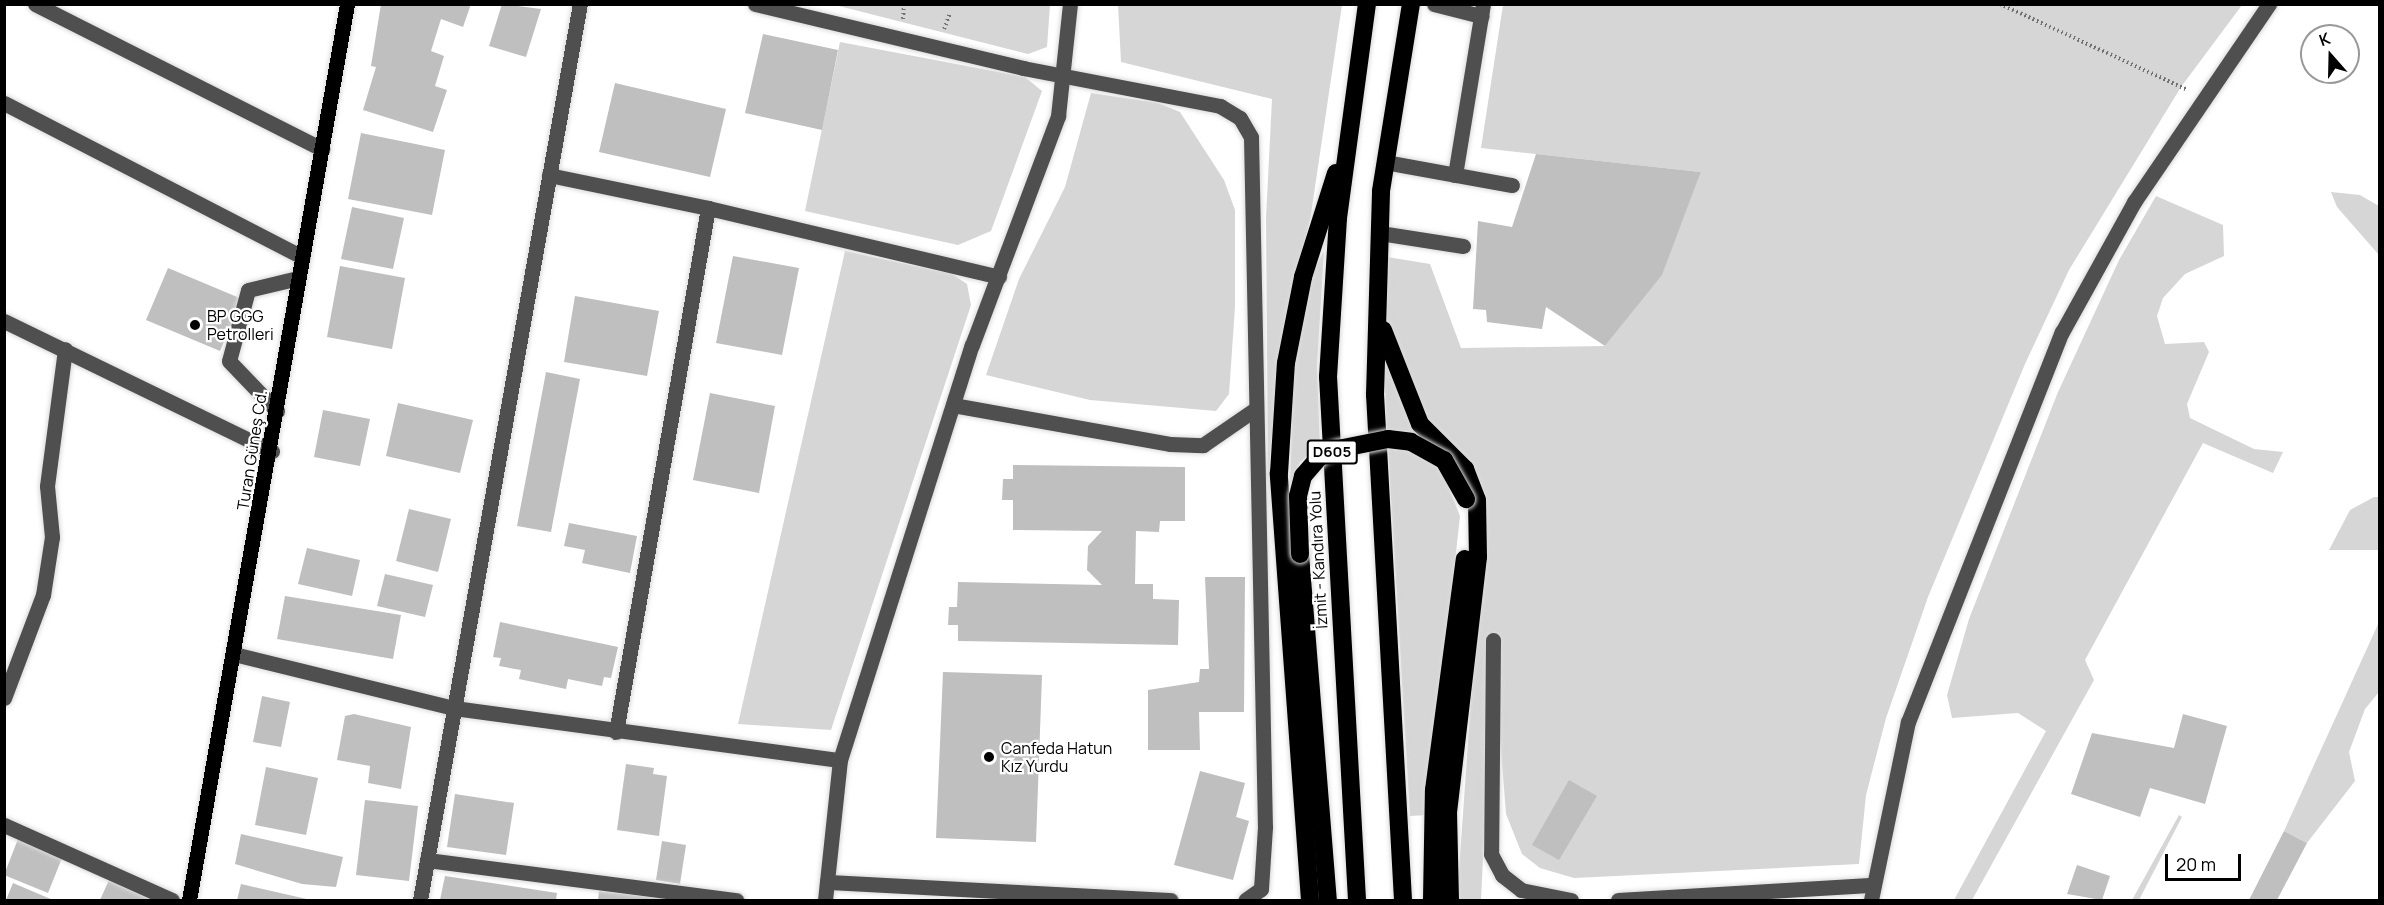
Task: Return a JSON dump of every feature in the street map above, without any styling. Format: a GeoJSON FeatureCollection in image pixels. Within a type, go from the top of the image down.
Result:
{"type":"FeatureCollection","features":[{"type":"Feature","properties":{"kind":"highway","name":"İzmit - Kandıra Yolu"},"geometry":{"type":"LineString","coordinates":[[1357,900],[1328,377],[1345,149],[1367,4]]}},
{"type":"Feature","properties":{"kind":"highway","name":"D605"},"geometry":{"type":"LineString","coordinates":[[1403,900],[1375,395],[1380,233],[1385,162],[1411,4]]}},
{"type":"Feature","properties":{"kind":"highway"},"geometry":{"type":"LineString","coordinates":[[1310,900],[1279,473],[1286,363],[1303,277],[1345,149]]}},
{"type":"Feature","properties":{"kind":"highway"},"geometry":{"type":"LineString","coordinates":[[1378,310],[1394,370],[1420,424],[1465,469],[1477,500],[1478,557],[1448,812],[1450,900]]}},
{"type":"Feature","properties":{"kind":"highway"},"geometry":{"type":"LineString","coordinates":[[1328,900],[1300,554],[1298,496],[1303,476],[1321,455],[1338,449],[1388,439],[1411,442],[1444,460],[1466,499],[1467,549],[1434,790],[1432,900]]}},
{"type":"Feature","properties":{"kind":"main road","name":"Turan Güneş Cd."},"geometry":{"type":"LineString","coordinates":[[189,900],[272,451],[298,278],[322,149],[344,5]]}},
{"type":"Feature","properties":{"kind":"street"},"geometry":{"type":"LineString","coordinates":[[35,4],[322,149]]}},
{"type":"Feature","properties":{"kind":"street"},"geometry":{"type":"LineString","coordinates":[[420,900],[580,4]]}},
{"type":"Feature","properties":{"kind":"street"},"geometry":{"type":"LineString","coordinates":[[825,900],[840,760],[953,405],[1058,116],[1070,4]]}},
{"type":"Feature","properties":{"kind":"street"},"geometry":{"type":"LineString","coordinates":[[1434,4],[1482,10],[1455,175]]}},
{"type":"Feature","properties":{"kind":"street"},"geometry":{"type":"LineString","coordinates":[[1871,900],[1890,792],[1924,673],[2062,332],[2134,202],[2202,96],[2270,4]]}},
{"type":"Feature","properties":{"kind":"street"},"geometry":{"type":"LineString","coordinates":[[760,5],[1064,76],[1220,106],[1240,118],[1251,137],[1255,166],[1254,410],[1265,826],[1261,889],[1245,900]]}},
{"type":"Feature","properties":{"kind":"street"},"geometry":{"type":"LineString","coordinates":[[4,103],[303,257]]}},
{"type":"Feature","properties":{"kind":"street"},"geometry":{"type":"LineString","coordinates":[[1385,162],[1512,185]]}},
{"type":"Feature","properties":{"kind":"street"},"geometry":{"type":"LineString","coordinates":[[549,174],[708,208],[999,277]]}},
{"type":"Feature","properties":{"kind":"street"},"geometry":{"type":"LineString","coordinates":[[616,732],[708,208]]}},
{"type":"Feature","properties":{"kind":"street"},"geometry":{"type":"LineString","coordinates":[[1380,233],[1463,246]]}},
{"type":"Feature","properties":{"kind":"street"},"geometry":{"type":"LineString","coordinates":[[277,411],[229,361],[248,290],[298,278]]}},
{"type":"Feature","properties":{"kind":"street"},"geometry":{"type":"LineString","coordinates":[[4,321],[272,451]]}},
{"type":"Feature","properties":{"kind":"street"},"geometry":{"type":"LineString","coordinates":[[4,698],[43,595],[52,537],[47,486],[65,349]]}},
{"type":"Feature","properties":{"kind":"street"},"geometry":{"type":"LineString","coordinates":[[953,405],[1170,444],[1203,445],[1254,410]]}},
{"type":"Feature","properties":{"kind":"street"},"geometry":{"type":"LineString","coordinates":[[1493,640],[1491,854],[1502,875],[1521,890],[1571,900]]}},
{"type":"Feature","properties":{"kind":"street"},"geometry":{"type":"LineString","coordinates":[[234,654],[454,708],[616,732],[840,760]]}},
{"type":"Feature","properties":{"kind":"street"},"geometry":{"type":"LineString","coordinates":[[4,825],[172,900]]}},
{"type":"Feature","properties":{"kind":"street"},"geometry":{"type":"LineString","coordinates":[[427,860],[736,900]]}},
{"type":"Feature","properties":{"kind":"street"},"geometry":{"type":"LineString","coordinates":[[827,882],[1171,900]]}},
{"type":"Feature","properties":{"kind":"street"},"geometry":{"type":"LineString","coordinates":[[1618,900],[1874,885]]}},
{"type":"Feature","properties":{"kind":"path"},"geometry":{"type":"LineString","coordinates":[[2000,4],[2202,96]]}},
{"type":"Feature","properties":{"kind":"shaded area"},"geometry":{"type":"Polygon","coordinates":[[[835,5],[1050,5],[1047,47],[1028,54],[835,5]]]}},
{"type":"Feature","properties":{"kind":"shaded area"},"geometry":{"type":"Polygon","coordinates":[[[1118,5],[1342,5],[1311,214],[1279,362],[1268,475],[1266,218],[1272,99],[1121,62],[1118,5]]]}},
{"type":"Feature","properties":{"kind":"shaded area"},"geometry":{"type":"Polygon","coordinates":[[[1503,5],[2242,5],[2181,87],[2069,270],[2025,364],[1928,597],[1886,718],[1866,795],[1859,864],[1574,878],[1540,868],[1522,854],[1506,814],[1493,647],[1481,900],[1457,900],[1483,527],[1399,368],[1382,307],[1387,257],[1430,264],[1461,348],[1605,346],[1662,274],[1701,172],[1481,148],[1503,5]]]}},
{"type":"Feature","properties":{"kind":"shaded area"},"geometry":{"type":"Polygon","coordinates":[[[840,42],[1025,77],[1042,91],[991,231],[958,245],[805,211],[840,42]]]}},
{"type":"Feature","properties":{"kind":"shaded area"},"geometry":{"type":"Polygon","coordinates":[[[1091,93],[1158,103],[1180,112],[1224,180],[1235,210],[1235,307],[1229,394],[1216,411],[1090,400],[986,375],[1019,279],[1065,187],[1091,93]]]}},
{"type":"Feature","properties":{"kind":"shaded area"},"geometry":{"type":"Polygon","coordinates":[[[2331,192],[2360,195],[2379,206],[2379,255],[2337,207],[2331,192]]]}},
{"type":"Feature","properties":{"kind":"shaded area"},"geometry":{"type":"Polygon","coordinates":[[[2156,196],[2223,225],[2224,256],[2185,274],[2163,298],[2157,316],[2165,344],[2204,342],[2209,352],[2187,404],[2190,418],[2254,449],[2283,452],[2273,473],[2203,443],[2085,660],[2094,680],[1972,900],[1954,900],[2046,731],[2018,713],[1952,718],[1947,695],[1969,619],[2058,392],[2119,260],[2156,196]]]}},
{"type":"Feature","properties":{"kind":"shaded area"},"geometry":{"type":"Polygon","coordinates":[[[845,251],[952,274],[967,284],[971,305],[831,730],[738,724],[845,251]]]}},
{"type":"Feature","properties":{"kind":"shaded area"},"geometry":{"type":"Polygon","coordinates":[[[1324,251],[1317,367],[1320,446],[1300,462],[1290,484],[1294,363],[1309,279],[1324,251]]]}},
{"type":"Feature","properties":{"kind":"shaded area"},"geometry":{"type":"Polygon","coordinates":[[[1384,357],[1428,442],[1387,436],[1384,357]]]}},
{"type":"Feature","properties":{"kind":"shaded area"},"geometry":{"type":"Polygon","coordinates":[[[1388,446],[1425,456],[1441,468],[1460,516],[1427,815],[1410,816],[1388,446]]]}},
{"type":"Feature","properties":{"kind":"shaded area"},"geometry":{"type":"Polygon","coordinates":[[[2374,497],[2379,497],[2379,550],[2329,550],[2350,510],[2374,497]]]}},
{"type":"Feature","properties":{"kind":"shaded area"},"geometry":{"type":"Polygon","coordinates":[[[2379,622],[2379,692],[2365,709],[2349,752],[2355,781],[2307,843],[2284,831],[2379,622]]]}},
{"type":"Feature","properties":{"kind":"shaded area"},"geometry":{"type":"Polygon","coordinates":[[[2179,815],[2182,817],[2139,900],[2132,900],[2179,815]]]}},
{"type":"Feature","properties":{"kind":"building"},"geometry":{"type":"Polygon","coordinates":[[[381,4],[471,4],[463,27],[441,19],[431,51],[444,56],[435,86],[447,90],[433,132],[363,110],[376,67],[371,66],[381,4]]]}},
{"type":"Feature","properties":{"kind":"building"},"geometry":{"type":"Polygon","coordinates":[[[502,4],[541,9],[526,57],[489,46],[502,4]]]}},
{"type":"Feature","properties":{"kind":"building"},"geometry":{"type":"Polygon","coordinates":[[[763,34],[838,50],[822,130],[745,113],[763,34]]]}},
{"type":"Feature","properties":{"kind":"building"},"geometry":{"type":"Polygon","coordinates":[[[615,83],[726,109],[710,177],[599,152],[615,83]]]}},
{"type":"Feature","properties":{"kind":"building"},"geometry":{"type":"Polygon","coordinates":[[[361,133],[445,150],[432,215],[348,199],[361,133]]]}},
{"type":"Feature","properties":{"kind":"building"},"geometry":{"type":"Polygon","coordinates":[[[1536,154],[1701,172],[1662,275],[1605,346],[1546,307],[1542,329],[1487,322],[1486,310],[1473,309],[1478,221],[1512,227],[1536,154]]]}},
{"type":"Feature","properties":{"kind":"building"},"geometry":{"type":"Polygon","coordinates":[[[352,207],[404,218],[393,269],[341,259],[352,207]]]}},
{"type":"Feature","properties":{"kind":"building"},"geometry":{"type":"Polygon","coordinates":[[[733,256],[799,268],[782,355],[716,343],[733,256]]]}},
{"type":"Feature","properties":{"kind":"building"},"geometry":{"type":"Polygon","coordinates":[[[340,266],[405,278],[392,349],[327,337],[340,266]]]}},
{"type":"Feature","properties":{"kind":"building"},"geometry":{"type":"Polygon","coordinates":[[[168,268],[242,299],[220,351],[146,320],[168,268]]]}},
{"type":"Feature","properties":{"kind":"building"},"geometry":{"type":"Polygon","coordinates":[[[575,296],[659,311],[647,376],[564,362],[575,296]]]}},
{"type":"Feature","properties":{"kind":"building"},"geometry":{"type":"Polygon","coordinates":[[[546,372],[580,379],[551,532],[517,526],[546,372]]]}},
{"type":"Feature","properties":{"kind":"building"},"geometry":{"type":"Polygon","coordinates":[[[710,393],[775,406],[759,493],[693,480],[710,393]]]}},
{"type":"Feature","properties":{"kind":"building"},"geometry":{"type":"Polygon","coordinates":[[[398,403],[473,420],[460,473],[386,456],[398,403]]]}},
{"type":"Feature","properties":{"kind":"building"},"geometry":{"type":"Polygon","coordinates":[[[323,410],[370,419],[360,466],[314,457],[323,410]]]}},
{"type":"Feature","properties":{"kind":"building"},"geometry":{"type":"Polygon","coordinates":[[[1013,465],[1185,467],[1185,521],[1160,521],[1159,532],[1136,531],[1135,584],[1153,584],[1153,599],[1179,600],[1178,645],[958,641],[958,625],[948,625],[949,607],[957,607],[958,582],[1102,585],[1087,570],[1088,546],[1102,531],[1013,530],[1013,500],[1002,500],[1003,479],[1013,479],[1013,465]]]}},
{"type":"Feature","properties":{"kind":"building"},"geometry":{"type":"Polygon","coordinates":[[[409,509],[451,519],[438,572],[396,561],[409,509]]]}},
{"type":"Feature","properties":{"kind":"building"},"geometry":{"type":"Polygon","coordinates":[[[569,523],[637,536],[630,573],[582,563],[585,550],[564,546],[569,523]]]}},
{"type":"Feature","properties":{"kind":"building"},"geometry":{"type":"Polygon","coordinates":[[[307,548],[360,560],[352,596],[298,584],[307,548]]]}},
{"type":"Feature","properties":{"kind":"building"},"geometry":{"type":"Polygon","coordinates":[[[385,574],[433,585],[425,617],[377,606],[385,574]]]}},
{"type":"Feature","properties":{"kind":"building"},"geometry":{"type":"Polygon","coordinates":[[[1205,577],[1245,577],[1244,712],[1199,712],[1200,750],[1148,750],[1148,690],[1199,682],[1200,669],[1209,669],[1205,577]]]}},
{"type":"Feature","properties":{"kind":"building"},"geometry":{"type":"Polygon","coordinates":[[[285,596],[401,615],[393,659],[277,639],[285,596]]]}},
{"type":"Feature","properties":{"kind":"building"},"geometry":{"type":"Polygon","coordinates":[[[500,622],[618,647],[611,678],[604,677],[602,686],[568,679],[566,689],[519,679],[521,670],[499,666],[501,658],[493,657],[500,622]]]}},
{"type":"Feature","properties":{"kind":"building","name":"Canfeda Hatun Kız Yurdu"},"geometry":{"type":"Polygon","coordinates":[[[943,672],[1042,675],[1036,842],[936,838],[943,672]]]}},
{"type":"Feature","properties":{"kind":"building"},"geometry":{"type":"Polygon","coordinates":[[[262,696],[290,702],[281,747],[253,742],[262,696]]]}},
{"type":"Feature","properties":{"kind":"building"},"geometry":{"type":"Polygon","coordinates":[[[354,714],[411,727],[401,789],[368,783],[370,766],[337,760],[345,716],[354,714]]]}},
{"type":"Feature","properties":{"kind":"building"},"geometry":{"type":"Polygon","coordinates":[[[2183,714],[2227,726],[2205,804],[2150,788],[2140,817],[2071,794],[2092,733],[2174,748],[2183,714]]]}},
{"type":"Feature","properties":{"kind":"building"},"geometry":{"type":"Polygon","coordinates":[[[626,764],[654,768],[653,774],[667,776],[659,836],[617,830],[626,764]]]}},
{"type":"Feature","properties":{"kind":"building"},"geometry":{"type":"Polygon","coordinates":[[[266,767],[318,778],[306,835],[255,825],[266,767]]]}},
{"type":"Feature","properties":{"kind":"building"},"geometry":{"type":"Polygon","coordinates":[[[1200,771],[1245,783],[1236,817],[1249,821],[1233,880],[1174,865],[1200,771]]]}},
{"type":"Feature","properties":{"kind":"building"},"geometry":{"type":"Polygon","coordinates":[[[1569,780],[1597,796],[1559,860],[1532,845],[1569,780]]]}},
{"type":"Feature","properties":{"kind":"building"},"geometry":{"type":"Polygon","coordinates":[[[455,794],[514,803],[506,855],[447,847],[455,794]]]}},
{"type":"Feature","properties":{"kind":"building"},"geometry":{"type":"Polygon","coordinates":[[[365,800],[418,806],[409,881],[356,875],[365,800]]]}},
{"type":"Feature","properties":{"kind":"building"},"geometry":{"type":"Polygon","coordinates":[[[2284,831],[2307,843],[2277,900],[2249,900],[2284,831]]]}},
{"type":"Feature","properties":{"kind":"building"},"geometry":{"type":"Polygon","coordinates":[[[241,834],[343,857],[336,887],[302,884],[235,864],[241,834]]]}},
{"type":"Feature","properties":{"kind":"building"},"geometry":{"type":"Polygon","coordinates":[[[18,839],[62,858],[48,893],[4,875],[18,839]]]}},
{"type":"Feature","properties":{"kind":"building"},"geometry":{"type":"Polygon","coordinates":[[[662,841],[686,845],[680,884],[656,880],[662,841]]]}},
{"type":"Feature","properties":{"kind":"building"},"geometry":{"type":"Polygon","coordinates":[[[2077,865],[2110,876],[2102,900],[2067,894],[2077,865]]]}},
{"type":"Feature","properties":{"kind":"building"},"geometry":{"type":"Polygon","coordinates":[[[445,876],[557,893],[556,900],[440,900],[445,876]]]}},
{"type":"Feature","properties":{"kind":"building"},"geometry":{"type":"Polygon","coordinates":[[[109,880],[155,900],[100,900],[109,880]]]}},
{"type":"Feature","properties":{"kind":"building"},"geometry":{"type":"Polygon","coordinates":[[[13,883],[53,900],[6,900],[13,883]]]}},
{"type":"Feature","properties":{"kind":"building"},"geometry":{"type":"Polygon","coordinates":[[[241,884],[311,900],[237,900],[241,884]]]}},
{"type":"Feature","properties":{"kind":"building"},"geometry":{"type":"Polygon","coordinates":[[[599,891],[667,899],[667,900],[598,900],[599,891]]]}},
{"type":"Feature","properties":{"kind":"place","name":"BP GGG Petrolleri"},"geometry":{"type":"Point","coordinates":[195,325]}},
{"type":"Feature","properties":{"kind":"place","name":"Canfeda Hatun Kız Yurdu"},"geometry":{"type":"Point","coordinates":[989,757]}}]}
